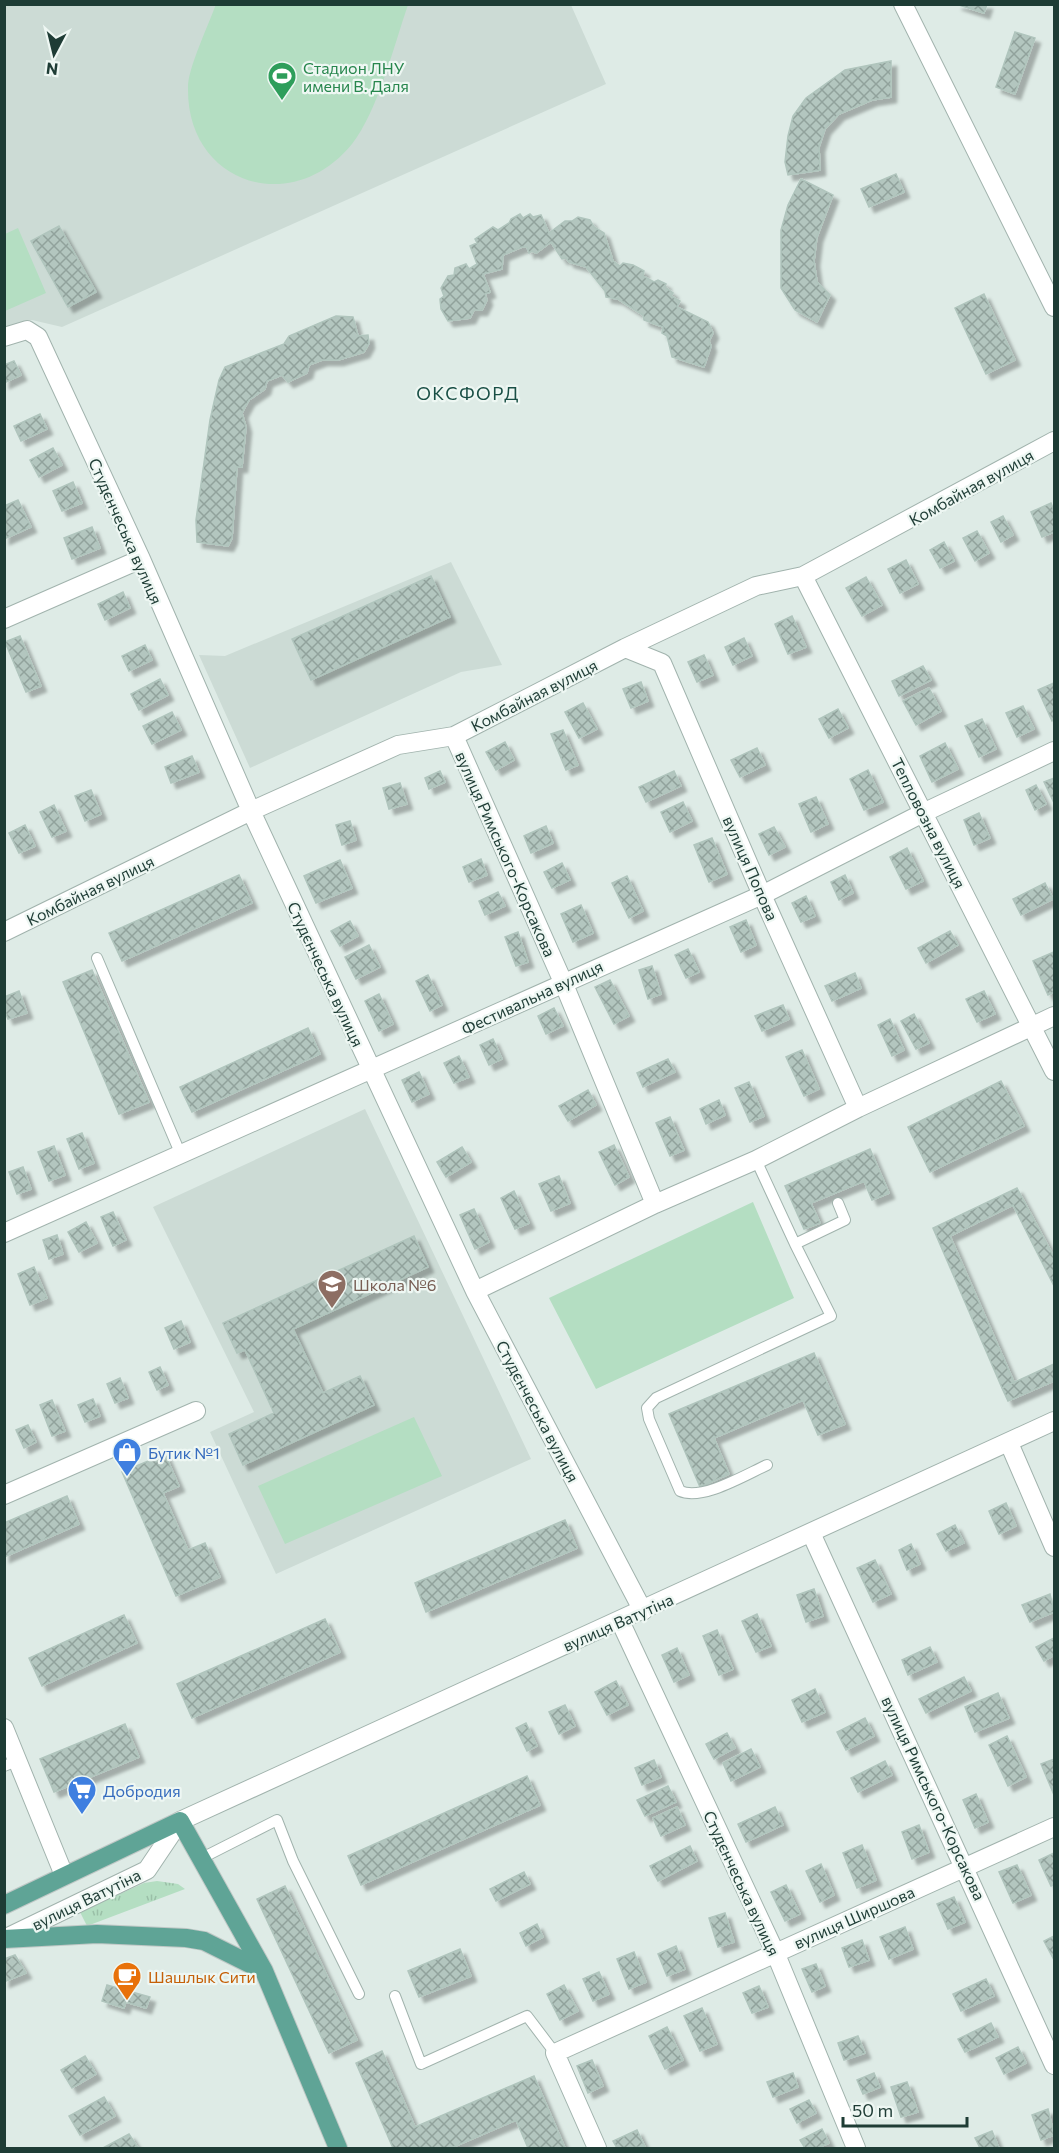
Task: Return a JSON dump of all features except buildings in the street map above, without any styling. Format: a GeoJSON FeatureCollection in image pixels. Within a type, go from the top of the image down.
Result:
{"type":"FeatureCollection","features":[{"type":"Feature","properties":{"kind":"main road"},"geometry":{"type":"LineString","coordinates":[[180,1821],[264,1971],[339,2148]]}},
{"type":"Feature","properties":{"kind":"main road","name":"вулиця Ватутіна"},"geometry":{"type":"LineString","coordinates":[[4,1905],[180,1821]]}},
{"type":"Feature","properties":{"kind":"main road"},"geometry":{"type":"LineString","coordinates":[[5,1938],[97,1934],[186,1938],[204,1941],[264,1971]]}},
{"type":"Feature","properties":{"kind":"street"},"geometry":{"type":"LineString","coordinates":[[903,4],[1049,280],[1054,307]]}},
{"type":"Feature","properties":{"kind":"street","name":"Студєнчеська вулиця"},"geometry":{"type":"LineString","coordinates":[[4,337],[27,330],[38,337],[141,559],[251,811],[475,1291],[643,1611]]}},
{"type":"Feature","properties":{"kind":"street","name":"Комбайная вулиця"},"geometry":{"type":"LineString","coordinates":[[4,932],[251,811],[398,745],[454,736],[625,648],[756,586],[803,576],[1054,441]]}},
{"type":"Feature","properties":{"kind":"street"},"geometry":{"type":"LineString","coordinates":[[4,619],[141,559]]}},
{"type":"Feature","properties":{"kind":"street","name":"Тепловозна вулиця"},"geometry":{"type":"LineString","coordinates":[[803,576],[925,812],[1054,1071]]}},
{"type":"Feature","properties":{"kind":"street","name":"вулиця Попова"},"geometry":{"type":"LineString","coordinates":[[625,648],[662,663],[762,895],[858,1108]]}},
{"type":"Feature","properties":{"kind":"street","name":"вулиця Римського-Корсакова"},"geometry":{"type":"LineString","coordinates":[[454,736],[563,982],[656,1204]]}},
{"type":"Feature","properties":{"kind":"street","name":"Фестивальна вулиця"},"geometry":{"type":"LineString","coordinates":[[4,1233],[372,1071],[563,982],[762,895],[925,812],[1054,751]]}},
{"type":"Feature","properties":{"kind":"street"},"geometry":{"type":"LineString","coordinates":[[475,1291],[656,1204],[756,1160],[858,1108],[1054,1016]]}},
{"type":"Feature","properties":{"kind":"street"},"geometry":{"type":"LineString","coordinates":[[4,1495],[195,1411]]}},
{"type":"Feature","properties":{"kind":"street","name":"вулиця Ватутіна"},"geometry":{"type":"LineString","coordinates":[[5,1938],[147,1870],[180,1821],[1054,1421]]}},
{"type":"Feature","properties":{"kind":"street"},"geometry":{"type":"LineString","coordinates":[[1009,1443],[1054,1547]]}},
{"type":"Feature","properties":{"kind":"street","name":"вулиця Римського-Корсакова"},"geometry":{"type":"LineString","coordinates":[[811,1533],[966,1866],[1054,2064]]}},
{"type":"Feature","properties":{"kind":"street","name":"Студєнчеська вулиця"},"geometry":{"type":"LineString","coordinates":[[620,1621],[775,1952],[856,2148]]}},
{"type":"Feature","properties":{"kind":"street"},"geometry":{"type":"LineString","coordinates":[[4,1728],[11,1763],[64,1875]]}},
{"type":"Feature","properties":{"kind":"street","name":"вулиця Ширшова"},"geometry":{"type":"LineString","coordinates":[[555,2053],[1054,1827]]}},
{"type":"Feature","properties":{"kind":"street"},"geometry":{"type":"LineString","coordinates":[[555,2053],[597,2148]]}},
{"type":"Feature","properties":{"kind":"lane"},"geometry":{"type":"LineString","coordinates":[[97,958],[181,1155]]}},
{"type":"Feature","properties":{"kind":"lane"},"geometry":{"type":"LineString","coordinates":[[756,1160],[831,1316],[656,1398],[646,1408],[648,1419],[680,1491],[696,1494],[709,1491],[767,1465]]}},
{"type":"Feature","properties":{"kind":"lane"},"geometry":{"type":"LineString","coordinates":[[795,1244],[845,1220],[837,1203]]}},
{"type":"Feature","properties":{"kind":"lane"},"geometry":{"type":"LineString","coordinates":[[202,1858],[277,1820],[293,1861],[360,1994]]}},
{"type":"Feature","properties":{"kind":"lane"},"geometry":{"type":"LineString","coordinates":[[395,1996],[420,2064],[527,2016],[555,2053]]}},
{"type":"Feature","properties":{"kind":"shaded area"},"geometry":{"type":"Polygon","coordinates":[[[5,5],[571,5],[606,84],[62,327],[32,320],[5,332],[5,5]]]}},
{"type":"Feature","properties":{"kind":"shaded area"},"geometry":{"type":"Polygon","coordinates":[[[451,562],[502,665],[461,672],[250,768],[199,655],[225,656],[451,562]]]}},
{"type":"Feature","properties":{"kind":"shaded area","name":"Школа №6"},"geometry":{"type":"Polygon","coordinates":[[[365,1109],[531,1459],[276,1574],[210,1432],[254,1412],[153,1207],[365,1109]]]}},
{"type":"Feature","properties":{"kind":"green space","name":"Стадион ЛНУ имени В. Даля"},"geometry":{"type":"Polygon","coordinates":[[[216,4],[408,5],[370,114],[352,144],[328,167],[301,180],[273,184],[247,180],[223,167],[204,147],[192,120],[188,87],[195,58],[216,4]]]}},
{"type":"Feature","properties":{"kind":"green space"},"geometry":{"type":"Polygon","coordinates":[[[18,228],[46,293],[5,311],[5,234],[18,228]]]}},
{"type":"Feature","properties":{"kind":"green space"},"geometry":{"type":"Polygon","coordinates":[[[753,1202],[794,1298],[596,1389],[549,1298],[753,1202]]]}},
{"type":"Feature","properties":{"kind":"green space"},"geometry":{"type":"Polygon","coordinates":[[[414,1417],[442,1476],[285,1544],[258,1486],[414,1417]]]}},
{"type":"Feature","properties":{"kind":"green space"},"geometry":{"type":"Polygon","coordinates":[[[157,1881],[178,1884],[185,1889],[87,1926],[80,1912],[144,1883],[157,1881]]]}},
{"type":"Feature","properties":{"kind":"place","name":"Стадион ЛНУ имени В. Даля"},"geometry":{"type":"Point","coordinates":[282,102]}},
{"type":"Feature","properties":{"kind":"place","name":"Школа №6"},"geometry":{"type":"Point","coordinates":[332,1310]}},
{"type":"Feature","properties":{"kind":"place","name":"Бутик №1"},"geometry":{"type":"Point","coordinates":[127,1478]}},
{"type":"Feature","properties":{"kind":"place","name":"Добродия"},"geometry":{"type":"Point","coordinates":[82,1816]}},
{"type":"Feature","properties":{"kind":"place","name":"Шашлык Сити"},"geometry":{"type":"Point","coordinates":[127,2002]}},
{"type":"Feature","properties":{"kind":"district","name":"ОКСФОРД"},"geometry":{"type":"Point","coordinates":[468,393]}}]}
